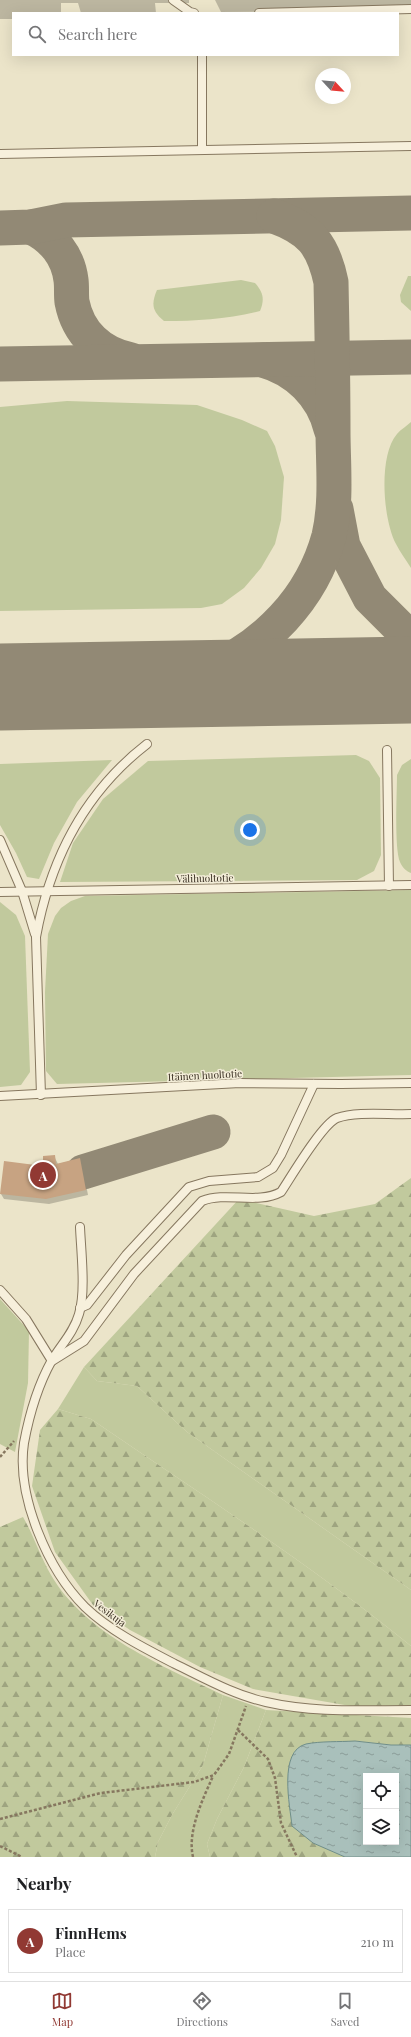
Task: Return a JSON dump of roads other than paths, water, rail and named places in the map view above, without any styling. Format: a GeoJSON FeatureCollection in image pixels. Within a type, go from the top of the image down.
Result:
{"type":"FeatureCollection","features":[{"type":"Feature","properties":{"kind":"lane"},"geometry":{"type":"LineString","coordinates":[[173,0],[190,12]]}},
{"type":"Feature","properties":{"kind":"lane"},"geometry":{"type":"LineString","coordinates":[[310,12],[411,10]]}},
{"type":"Feature","properties":{"kind":"lane"},"geometry":{"type":"LineString","coordinates":[[202,56],[202,150]]}},
{"type":"Feature","properties":{"kind":"lane"},"geometry":{"type":"LineString","coordinates":[[0,154],[411,146]]}},
{"type":"Feature","properties":{"kind":"lane"},"geometry":{"type":"LineString","coordinates":[[41,1095],[36,937],[40,913],[55,864],[78,820],[95,796],[128,759],[147,744]]}},
{"type":"Feature","properties":{"kind":"lane"},"geometry":{"type":"LineString","coordinates":[[387,750],[389,886]]}},
{"type":"Feature","properties":{"kind":"lane"},"geometry":{"type":"LineString","coordinates":[[0,840],[22,891],[36,937]]}},
{"type":"Feature","properties":{"kind":"lane","name":"Välihuoltotie"},"geometry":{"type":"LineString","coordinates":[[0,892],[411,885]]}},
{"type":"Feature","properties":{"kind":"lane","name":"Itäinen huoltotie"},"geometry":{"type":"LineString","coordinates":[[0,1096],[41,1095],[240,1083],[411,1083]]}},
{"type":"Feature","properties":{"kind":"lane"},"geometry":{"type":"LineString","coordinates":[[80,1227],[80,1308],[87,1305],[126,1255],[189,1187],[209,1181],[258,1177],[273,1168],[281,1155],[314,1084]]}},
{"type":"Feature","properties":{"kind":"lane"},"geometry":{"type":"LineString","coordinates":[[0,1290],[26,1320],[52,1361],[84,1341],[134,1274],[202,1202],[212,1197],[271,1198],[281,1192],[323,1129],[336,1119],[353,1115],[411,1114]]}},
{"type":"Feature","properties":{"kind":"lane","name":"Vesikuja"},"geometry":{"type":"LineString","coordinates":[[80,1308],[72,1330],[52,1361],[31,1414],[24,1444],[23,1466],[26,1491],[37,1529],[58,1572],[85,1607],[123,1635],[211,1682],[249,1697],[294,1707],[328,1710],[411,1710]]}},
{"type":"Feature","properties":{"kind":"water"},"geometry":{"type":"Polygon","coordinates":[[[355,1741],[391,1745],[411,1745],[411,1857],[345,1857],[313,1843],[292,1826],[288,1780],[292,1757],[297,1749],[306,1744],[355,1741]]]}},
{"type":"Feature","properties":{"kind":"place","name":"FinnHems"},"geometry":{"type":"Point","coordinates":[43,1175]}}]}
